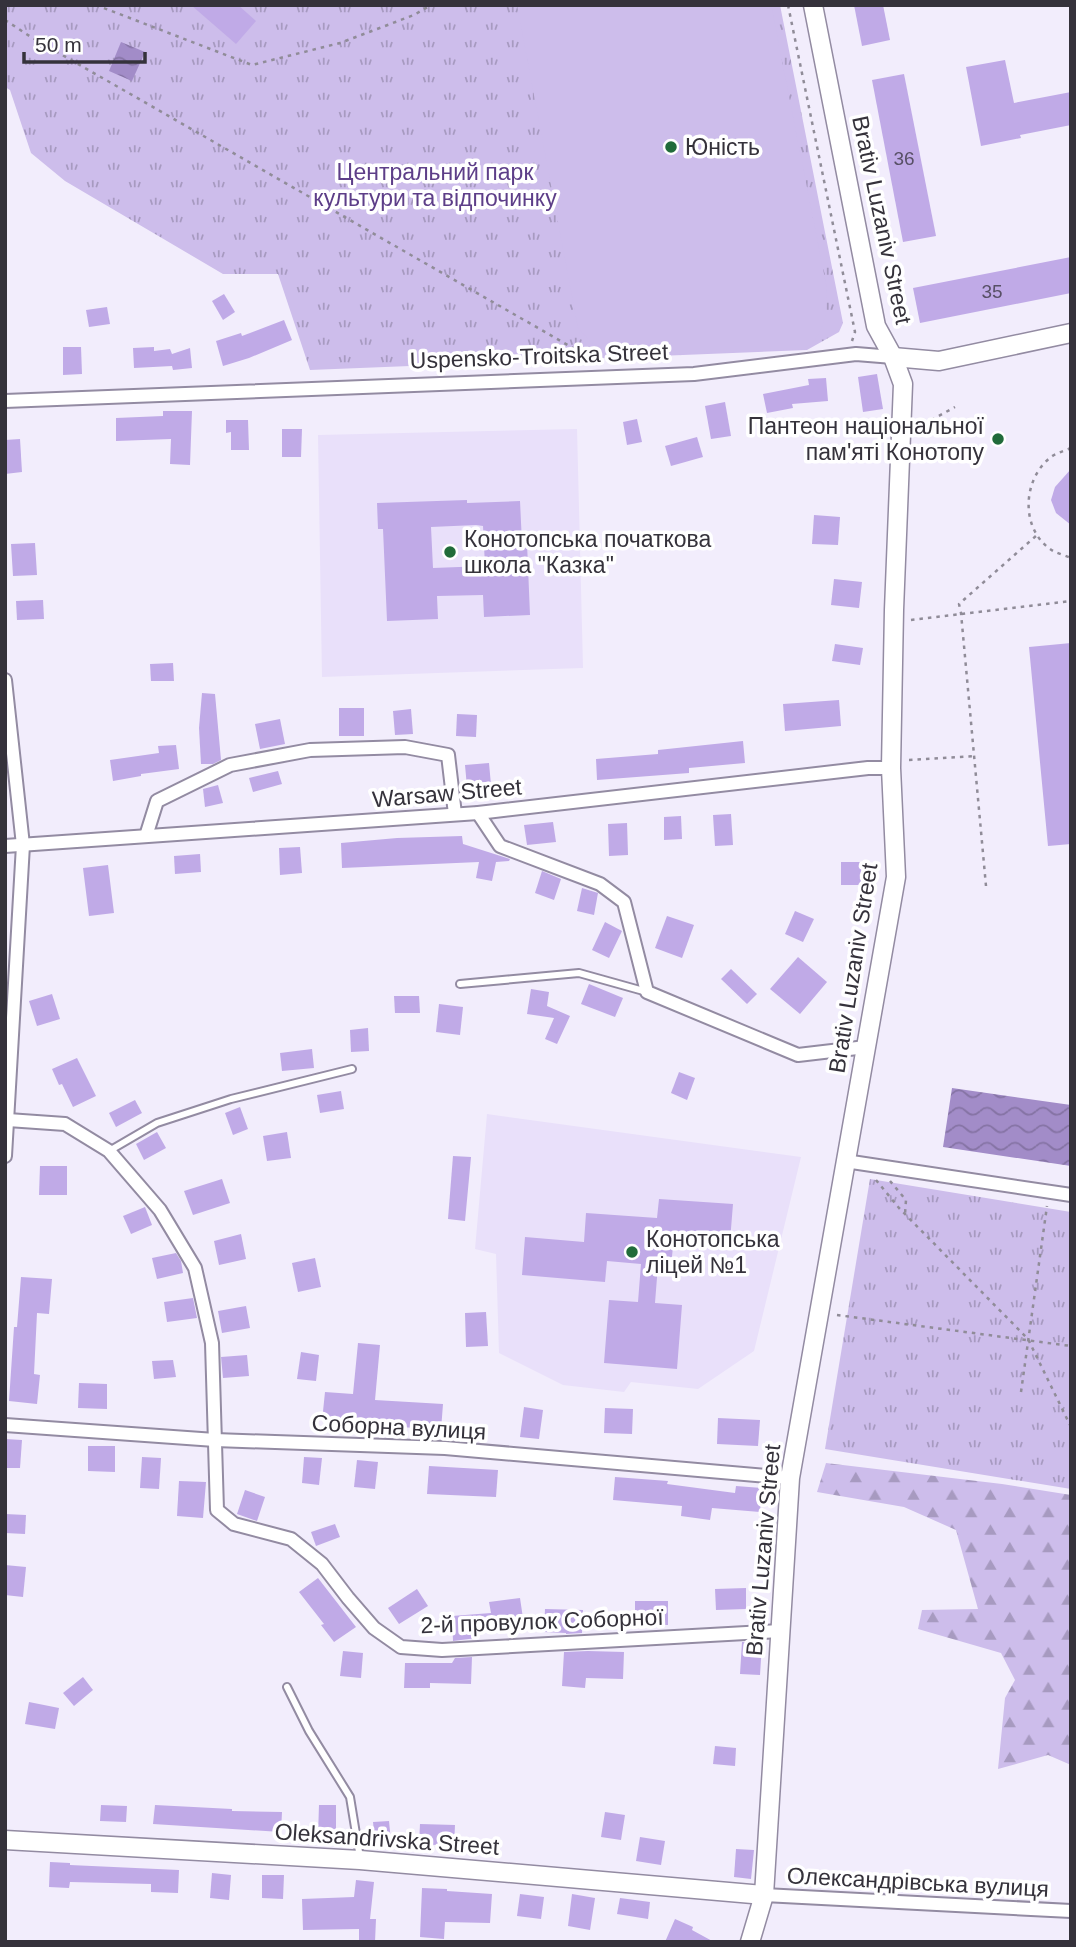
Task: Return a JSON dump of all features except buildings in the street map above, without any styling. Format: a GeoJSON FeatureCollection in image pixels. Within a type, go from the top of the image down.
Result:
{"type":"FeatureCollection","features":[{"type":"Feature","properties":{"kind":"main road","name":"Brativ Luzaniv Street"},"geometry":{"type":"LineString","coordinates":[[750,1942],[764,1895],[790,1478],[896,877],[891,768],[903,384],[893,357],[876,326],[813,5]]}},
{"type":"Feature","properties":{"kind":"main road","name":"Uspensko-Troitska Street"},"geometry":{"type":"LineString","coordinates":[[893,357],[939,361],[1071,333]]}},
{"type":"Feature","properties":{"kind":"main road","name":"Oleksandrivska Street"},"geometry":{"type":"LineString","coordinates":[[5,1840],[360,1860],[764,1895]]}},
{"type":"Feature","properties":{"kind":"street","name":"Uspensko-Troitska Street"},"geometry":{"type":"LineString","coordinates":[[5,401],[694,374],[856,354],[893,357]]}},
{"type":"Feature","properties":{"kind":"street"},"geometry":{"type":"LineString","coordinates":[[5,680],[23,845],[5,1156]]}},
{"type":"Feature","properties":{"kind":"street"},"geometry":{"type":"LineString","coordinates":[[146,836],[157,801],[230,765],[310,750],[405,747],[448,755],[455,814]]}},
{"type":"Feature","properties":{"kind":"street","name":"Warsaw Street"},"geometry":{"type":"LineString","coordinates":[[5,846],[478,813],[869,768],[891,768]]}},
{"type":"Feature","properties":{"kind":"street"},"geometry":{"type":"LineString","coordinates":[[478,813],[500,846],[600,884],[624,902],[646,992],[798,1055],[866,1047]]}},
{"type":"Feature","properties":{"kind":"street","name":"2-й провулок Соборної"},"geometry":{"type":"LineString","coordinates":[[8,1120],[65,1124],[109,1151],[160,1210],[195,1268],[212,1343],[217,1510],[234,1524],[291,1539],[322,1564],[374,1628],[401,1647],[442,1650],[780,1631]]}},
{"type":"Feature","properties":{"kind":"street"},"geometry":{"type":"LineString","coordinates":[[845,1161],[1071,1195]]}},
{"type":"Feature","properties":{"kind":"street","name":"Соборна вулиця"},"geometry":{"type":"LineString","coordinates":[[5,1425],[215,1440],[445,1448],[790,1478]]}},
{"type":"Feature","properties":{"kind":"street","name":"Олександрівська вулиця"},"geometry":{"type":"LineString","coordinates":[[764,1895],[1071,1911]]}},
{"type":"Feature","properties":{"kind":"lane"},"geometry":{"type":"LineString","coordinates":[[460,984],[579,973],[646,992]]}},
{"type":"Feature","properties":{"kind":"lane"},"geometry":{"type":"LineString","coordinates":[[109,1151],[157,1123],[231,1099],[352,1069]]}},
{"type":"Feature","properties":{"kind":"lane"},"geometry":{"type":"LineString","coordinates":[[287,1687],[309,1731],[350,1797],[360,1860]]}},
{"type":"Feature","properties":{"kind":"path"},"geometry":{"type":"LineString","coordinates":[[96,5],[252,65],[340,43],[414,15],[431,5]]}},
{"type":"Feature","properties":{"kind":"path"},"geometry":{"type":"LineString","coordinates":[[788,5],[855,332],[853,341],[844,344]]}},
{"type":"Feature","properties":{"kind":"path"},"geometry":{"type":"LineString","coordinates":[[5,20],[600,363]]}},
{"type":"Feature","properties":{"kind":"path"},"geometry":{"type":"LineString","coordinates":[[924,424],[955,407]]}},
{"type":"Feature","properties":{"kind":"path"},"geometry":{"type":"LineString","coordinates":[[1071,448],[1051,456],[1036,472],[1028,493],[1028,515],[1037,535],[1053,551],[1071,558]]}},
{"type":"Feature","properties":{"kind":"path"},"geometry":{"type":"LineString","coordinates":[[986,886],[959,604],[1037,535]]}},
{"type":"Feature","properties":{"kind":"path"},"geometry":{"type":"LineString","coordinates":[[908,620],[1071,601]]}},
{"type":"Feature","properties":{"kind":"path"},"geometry":{"type":"LineString","coordinates":[[909,760],[975,756]]}},
{"type":"Feature","properties":{"kind":"path"},"geometry":{"type":"LineString","coordinates":[[875,1179],[887,1178],[906,1200],[905,1214]]}},
{"type":"Feature","properties":{"kind":"path"},"geometry":{"type":"LineString","coordinates":[[878,1184],[1028,1339],[1071,1427]]}},
{"type":"Feature","properties":{"kind":"path"},"geometry":{"type":"LineString","coordinates":[[1021,1392],[1047,1211]]}},
{"type":"Feature","properties":{"kind":"path"},"geometry":{"type":"LineString","coordinates":[[836,1315],[1071,1346]]}},
{"type":"Feature","properties":{"kind":"shaded area","name":"Конотопська початкова школа \"Казка\""},"geometry":{"type":"Polygon","coordinates":[[[577,429],[583,668],[322,677],[318,435],[577,429]]]}},
{"type":"Feature","properties":{"kind":"shaded area","name":"Конотопська ліцей №1"},"geometry":{"type":"Polygon","coordinates":[[[487,1114],[801,1157],[754,1351],[698,1389],[631,1382],[624,1392],[563,1385],[499,1353],[496,1254],[475,1249],[487,1114]]]}},
{"type":"Feature","properties":{"kind":"green space","name":"Центральний парк культури та відпочинку"},"geometry":{"type":"Polygon","coordinates":[[[5,5],[780,5],[843,323],[839,332],[807,350],[310,370],[278,274],[223,274],[65,181],[31,153],[10,90],[5,87],[5,5]]]}},
{"type":"Feature","properties":{"kind":"green space","name":"Юність"},"geometry":{"type":"Polygon","coordinates":[[[517,5],[771,5],[827,289],[824,322],[818,336],[806,349],[610,357],[578,328],[517,5]]]}},
{"type":"Feature","properties":{"kind":"green space"},"geometry":{"type":"Polygon","coordinates":[[[870,1179],[1071,1212],[1071,1489],[825,1449],[870,1179]]]}},
{"type":"Feature","properties":{"kind":"green space"},"geometry":{"type":"Polygon","coordinates":[[[826,1463],[1071,1495],[1071,1765],[1048,1755],[998,1769],[1005,1698],[1015,1680],[1001,1653],[918,1629],[922,1610],[978,1609],[956,1530],[904,1507],[817,1492],[826,1463]]]}},
{"type":"Feature","properties":{"kind":"water"},"geometry":{"type":"Polygon","coordinates":[[[121,42],[145,52],[132,81],[109,71],[121,42]]]}},
{"type":"Feature","properties":{"kind":"water"},"geometry":{"type":"Polygon","coordinates":[[[952,1088],[1071,1105],[1071,1166],[943,1147],[952,1088]]]}},
{"type":"Feature","properties":{"kind":"place","name":"Юність"},"geometry":{"type":"Point","coordinates":[671,147]}},
{"type":"Feature","properties":{"kind":"place","name":"Пантеон національної пам'яті Конотопу"},"geometry":{"type":"Point","coordinates":[998,439]}},
{"type":"Feature","properties":{"kind":"place","name":"Конотопська початкова школа \"Казка\""},"geometry":{"type":"Point","coordinates":[450,552]}},
{"type":"Feature","properties":{"kind":"place","name":"Конотопська ліцей №1"},"geometry":{"type":"Point","coordinates":[632,1252]}}]}
